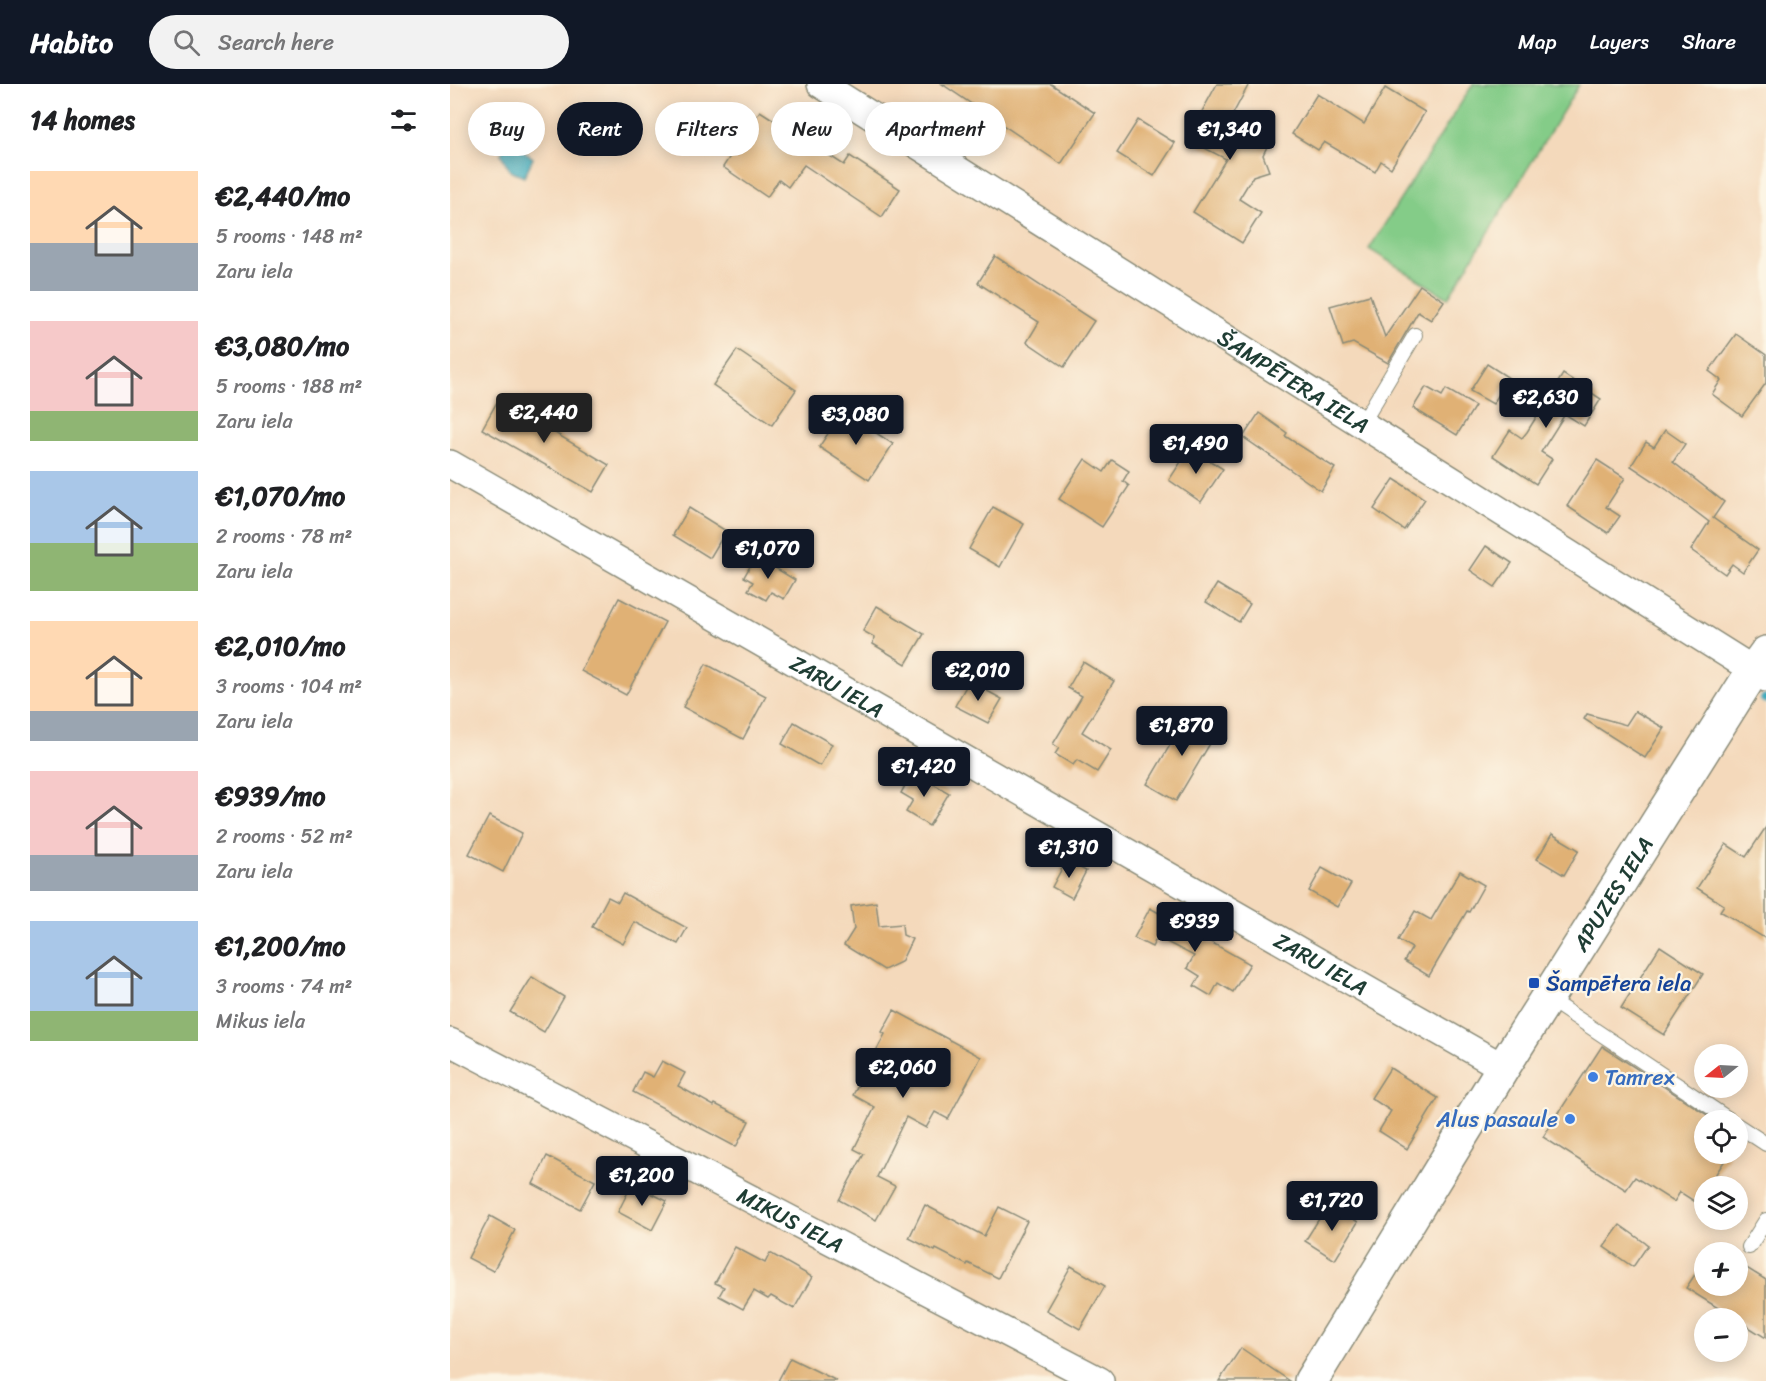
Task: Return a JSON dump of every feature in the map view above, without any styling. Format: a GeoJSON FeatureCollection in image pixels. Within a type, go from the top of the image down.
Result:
{"type":"FeatureCollection","features":[{"type":"Feature","properties":{"kind":"street","name":"ŠAMPĒTERA IELA"},"geometry":{"type":"LineString","coordinates":[[821,84],[1362,424],[1762,667]]}},
{"type":"Feature","properties":{"kind":"street","name":"ZARU IELA"},"geometry":{"type":"LineString","coordinates":[[450,464],[1442,1033],[1504,1066]]}},
{"type":"Feature","properties":{"kind":"street","name":"APUZES IELA"},"geometry":{"type":"LineString","coordinates":[[1311,1381],[1504,1066],[1762,667]]}},
{"type":"Feature","properties":{"kind":"street","name":"MIKUS IELA"},"geometry":{"type":"LineString","coordinates":[[450,1042],[1100,1381]]}},
{"type":"Feature","properties":{"kind":"lane"},"geometry":{"type":"LineString","coordinates":[[1362,424],[1415,335]]}},
{"type":"Feature","properties":{"kind":"lane"},"geometry":{"type":"LineString","coordinates":[[1547,998],[1715,1110]]}},
{"type":"Feature","properties":{"kind":"lane"},"geometry":{"type":"LineString","coordinates":[[1748,1132],[1766,1144]]}},
{"type":"Feature","properties":{"kind":"lane"},"geometry":{"type":"LineString","coordinates":[[1749,1247],[1766,1220]]}},
{"type":"Feature","properties":{"kind":"green space"},"geometry":{"type":"Polygon","coordinates":[[[1473,84],[1579,85],[1448,298],[1369,249],[1473,84]]]}},
{"type":"Feature","properties":{"kind":"water"},"geometry":{"type":"Polygon","coordinates":[[[502,156],[530,156],[533,158],[524,177],[510,171],[502,156]]]}},
{"type":"Feature","properties":{"kind":"building"},"geometry":{"type":"Polygon","coordinates":[[[942,84],[1051,84],[1095,113],[1061,164],[1006,127],[1006,102],[969,102],[942,84]]]}},
{"type":"Feature","properties":{"kind":"building"},"geometry":{"type":"Polygon","coordinates":[[[1217,84],[1249,84],[1233,114],[1272,136],[1263,155],[1269,171],[1253,176],[1239,199],[1261,213],[1242,243],[1193,212],[1226,159],[1187,139],[1217,84]]]}},
{"type":"Feature","properties":{"kind":"building"},"geometry":{"type":"Polygon","coordinates":[[[1385,88],[1425,112],[1391,168],[1381,161],[1375,172],[1324,142],[1318,150],[1292,134],[1317,94],[1364,124],[1385,88]]]}},
{"type":"Feature","properties":{"kind":"building"},"geometry":{"type":"Polygon","coordinates":[[[759,113],[771,118],[771,156],[830,156],[844,165],[850,156],[900,189],[882,217],[804,165],[788,187],[779,180],[767,197],[723,167],[730,156],[759,156],[759,113]]]}},
{"type":"Feature","properties":{"kind":"building"},"geometry":{"type":"Polygon","coordinates":[[[1138,120],[1175,143],[1154,176],[1117,153],[1138,120]]]}},
{"type":"Feature","properties":{"kind":"building"},"geometry":{"type":"Polygon","coordinates":[[[995,256],[1094,321],[1064,367],[1027,342],[1039,322],[978,283],[995,256]]]}},
{"type":"Feature","properties":{"kind":"building"},"geometry":{"type":"Polygon","coordinates":[[[1420,285],[1444,301],[1431,320],[1418,312],[1388,363],[1353,343],[1343,346],[1330,306],[1370,295],[1385,337],[1420,285]]]}},
{"type":"Feature","properties":{"kind":"building"},"geometry":{"type":"Polygon","coordinates":[[[1736,334],[1766,355],[1766,383],[1742,416],[1712,394],[1721,380],[1709,371],[1736,334]]]}},
{"type":"Feature","properties":{"kind":"building"},"geometry":{"type":"Polygon","coordinates":[[[737,350],[796,390],[772,425],[713,385],[737,350]]]}},
{"type":"Feature","properties":{"kind":"building"},"geometry":{"type":"Polygon","coordinates":[[[1487,364],[1509,378],[1493,404],[1470,391],[1487,364]]]}},
{"type":"Feature","properties":{"kind":"building"},"geometry":{"type":"Polygon","coordinates":[[[1563,374],[1601,399],[1584,426],[1565,414],[1541,452],[1552,459],[1536,484],[1493,456],[1510,430],[1522,438],[1563,374]]]}},
{"type":"Feature","properties":{"kind":"building"},"geometry":{"type":"Polygon","coordinates":[[[1426,387],[1442,396],[1446,389],[1475,406],[1457,435],[1413,408],[1426,387]]]}},
{"type":"Feature","properties":{"kind":"building"},"geometry":{"type":"Polygon","coordinates":[[[501,395],[531,412],[528,417],[609,465],[593,492],[482,429],[501,395]]]}},
{"type":"Feature","properties":{"kind":"building"},"geometry":{"type":"Polygon","coordinates":[[[843,411],[893,444],[869,480],[819,447],[843,411]]]}},
{"type":"Feature","properties":{"kind":"building"},"geometry":{"type":"Polygon","coordinates":[[[1259,413],[1287,433],[1285,436],[1335,468],[1321,491],[1243,437],[1259,413]]]}},
{"type":"Feature","properties":{"kind":"building"},"geometry":{"type":"Polygon","coordinates":[[[1665,430],[1685,444],[1673,462],[1724,502],[1713,518],[1758,550],[1743,572],[1732,564],[1725,574],[1691,550],[1709,522],[1631,466],[1646,442],[1654,447],[1665,430]]]}},
{"type":"Feature","properties":{"kind":"building"},"geometry":{"type":"Polygon","coordinates":[[[1190,448],[1223,469],[1201,502],[1169,480],[1190,448]]]}},
{"type":"Feature","properties":{"kind":"building"},"geometry":{"type":"Polygon","coordinates":[[[1085,459],[1104,472],[1112,460],[1129,471],[1123,481],[1129,486],[1102,527],[1059,499],[1085,459]]]}},
{"type":"Feature","properties":{"kind":"building"},"geometry":{"type":"Polygon","coordinates":[[[1597,460],[1625,478],[1606,507],[1620,516],[1608,533],[1567,506],[1597,460]]]}},
{"type":"Feature","properties":{"kind":"building"},"geometry":{"type":"Polygon","coordinates":[[[1394,479],[1425,499],[1404,530],[1374,509],[1394,479]]]}},
{"type":"Feature","properties":{"kind":"building"},"geometry":{"type":"Polygon","coordinates":[[[993,507],[1024,524],[1000,567],[969,549],[993,507]]]}},
{"type":"Feature","properties":{"kind":"building"},"geometry":{"type":"Polygon","coordinates":[[[689,508],[726,531],[710,558],[673,535],[689,508]]]}},
{"type":"Feature","properties":{"kind":"building"},"geometry":{"type":"Polygon","coordinates":[[[1486,546],[1512,563],[1495,587],[1470,570],[1486,546]]]}},
{"type":"Feature","properties":{"kind":"building"},"geometry":{"type":"Polygon","coordinates":[[[756,556],[795,580],[784,599],[771,592],[766,600],[748,590],[753,582],[744,577],[756,556]]]}},
{"type":"Feature","properties":{"kind":"building"},"geometry":{"type":"Polygon","coordinates":[[[1217,584],[1250,604],[1239,622],[1206,602],[1217,584]]]}},
{"type":"Feature","properties":{"kind":"building"},"geometry":{"type":"Polygon","coordinates":[[[619,598],[665,622],[626,695],[581,671],[619,598]]]}},
{"type":"Feature","properties":{"kind":"building"},"geometry":{"type":"Polygon","coordinates":[[[877,606],[924,634],[906,664],[873,644],[874,637],[863,631],[877,606]]]}},
{"type":"Feature","properties":{"kind":"building"},"geometry":{"type":"Polygon","coordinates":[[[1083,662],[1114,681],[1082,732],[1111,750],[1097,772],[1077,760],[1073,765],[1055,754],[1059,748],[1053,744],[1082,696],[1068,688],[1083,662]]]}},
{"type":"Feature","properties":{"kind":"building"},"geometry":{"type":"Polygon","coordinates":[[[706,664],[766,696],[743,739],[683,707],[706,664]]]}},
{"type":"Feature","properties":{"kind":"building"},"geometry":{"type":"Polygon","coordinates":[[[969,681],[1002,699],[988,723],[955,706],[969,681]]]}},
{"type":"Feature","properties":{"kind":"building"},"geometry":{"type":"Polygon","coordinates":[[[1635,711],[1664,728],[1645,758],[1584,719],[1587,714],[1626,725],[1635,711]]]}},
{"type":"Feature","properties":{"kind":"building"},"geometry":{"type":"Polygon","coordinates":[[[1189,713],[1218,730],[1176,801],[1147,784],[1189,713]]]}},
{"type":"Feature","properties":{"kind":"building"},"geometry":{"type":"Polygon","coordinates":[[[794,722],[832,744],[820,766],[782,744],[794,722]]]}},
{"type":"Feature","properties":{"kind":"building"},"geometry":{"type":"Polygon","coordinates":[[[913,772],[949,793],[929,826],[906,812],[913,800],[901,793],[913,772]]]}},
{"type":"Feature","properties":{"kind":"building"},"geometry":{"type":"Polygon","coordinates":[[[489,816],[522,833],[503,872],[469,854],[489,816]]]}},
{"type":"Feature","properties":{"kind":"building"},"geometry":{"type":"Polygon","coordinates":[[[1766,827],[1766,939],[1720,911],[1724,905],[1697,888],[1726,844],[1746,857],[1766,827]]]}},
{"type":"Feature","properties":{"kind":"building"},"geometry":{"type":"Polygon","coordinates":[[[1552,834],[1579,850],[1564,875],[1537,859],[1552,834]]]}},
{"type":"Feature","properties":{"kind":"building"},"geometry":{"type":"Polygon","coordinates":[[[1066,861],[1086,871],[1072,898],[1052,887],[1066,861]]]}},
{"type":"Feature","properties":{"kind":"building"},"geometry":{"type":"Polygon","coordinates":[[[1322,868],[1351,884],[1337,907],[1309,891],[1322,868]]]}},
{"type":"Feature","properties":{"kind":"building"},"geometry":{"type":"Polygon","coordinates":[[[1460,871],[1484,885],[1429,976],[1404,961],[1412,948],[1398,940],[1415,911],[1431,920],[1460,871]]]}},
{"type":"Feature","properties":{"kind":"building"},"geometry":{"type":"Polygon","coordinates":[[[623,893],[687,928],[678,944],[635,922],[623,944],[592,927],[608,897],[618,902],[623,893]]]}},
{"type":"Feature","properties":{"kind":"building"},"geometry":{"type":"Polygon","coordinates":[[[876,902],[879,926],[902,924],[903,935],[912,939],[901,962],[884,970],[844,945],[854,929],[851,906],[876,902]]]}},
{"type":"Feature","properties":{"kind":"building"},"geometry":{"type":"Polygon","coordinates":[[[1150,908],[1250,964],[1233,992],[1218,983],[1211,996],[1194,986],[1200,976],[1187,968],[1194,956],[1157,937],[1152,947],[1134,938],[1150,908]]]}},
{"type":"Feature","properties":{"kind":"building"},"geometry":{"type":"Polygon","coordinates":[[[1660,946],[1703,974],[1664,1035],[1621,1008],[1660,946]]]}},
{"type":"Feature","properties":{"kind":"building"},"geometry":{"type":"Polygon","coordinates":[[[532,977],[564,997],[544,1032],[510,1012],[532,977]]]}},
{"type":"Feature","properties":{"kind":"building"},"geometry":{"type":"Polygon","coordinates":[[[894,1010],[981,1057],[948,1119],[935,1112],[926,1128],[906,1117],[877,1177],[895,1186],[876,1220],[839,1200],[864,1154],[854,1149],[875,1107],[853,1095],[885,1034],[882,1032],[894,1010]]]}},
{"type":"Feature","properties":{"kind":"building"},"geometry":{"type":"Polygon","coordinates":[[[1602,1046],[1700,1110],[1694,1110],[1694,1164],[1722,1164],[1715,1176],[1694,1176],[1694,1201],[1680,1192],[1674,1202],[1635,1177],[1626,1190],[1543,1137],[1602,1046]]]}},
{"type":"Feature","properties":{"kind":"building"},"geometry":{"type":"Polygon","coordinates":[[[662,1061],[685,1073],[678,1086],[714,1106],[715,1104],[749,1121],[736,1147],[633,1092],[643,1072],[653,1077],[662,1061]]]}},
{"type":"Feature","properties":{"kind":"building"},"geometry":{"type":"Polygon","coordinates":[[[1390,1068],[1438,1098],[1407,1149],[1379,1131],[1391,1111],[1371,1098],[1390,1068]]]}},
{"type":"Feature","properties":{"kind":"building"},"geometry":{"type":"Polygon","coordinates":[[[547,1156],[595,1181],[580,1209],[533,1184],[547,1156]]]}},
{"type":"Feature","properties":{"kind":"building"},"geometry":{"type":"Polygon","coordinates":[[[632,1184],[667,1201],[652,1230],[618,1212],[632,1184]]]}},
{"type":"Feature","properties":{"kind":"building"},"geometry":{"type":"Polygon","coordinates":[[[1329,1203],[1358,1222],[1335,1260],[1305,1241],[1329,1203]]]}},
{"type":"Feature","properties":{"kind":"building"},"geometry":{"type":"Polygon","coordinates":[[[925,1205],[984,1236],[999,1207],[1027,1221],[998,1278],[909,1238],[925,1205]]]}},
{"type":"Feature","properties":{"kind":"building"},"geometry":{"type":"Polygon","coordinates":[[[490,1216],[515,1230],[493,1271],[468,1258],[490,1216]]]}},
{"type":"Feature","properties":{"kind":"building"},"geometry":{"type":"Polygon","coordinates":[[[1620,1225],[1648,1245],[1633,1267],[1604,1247],[1620,1225]]]}},
{"type":"Feature","properties":{"kind":"building"},"geometry":{"type":"Polygon","coordinates":[[[735,1247],[765,1263],[770,1253],[812,1277],[794,1309],[771,1296],[768,1299],[754,1291],[743,1309],[719,1296],[724,1287],[715,1283],[735,1247]]]}},
{"type":"Feature","properties":{"kind":"building"},"geometry":{"type":"Polygon","coordinates":[[[1071,1266],[1105,1286],[1080,1329],[1046,1310],[1071,1266]]]}},
{"type":"Feature","properties":{"kind":"building"},"geometry":{"type":"Polygon","coordinates":[[[1748,1269],[1766,1280],[1766,1338],[1748,1327],[1748,1308],[1718,1308],[1699,1296],[1748,1296],[1748,1269]]]}},
{"type":"Feature","properties":{"kind":"building"},"geometry":{"type":"Polygon","coordinates":[[[1694,1276],[1694,1293],[1686,1288],[1694,1276]]]}},
{"type":"Feature","properties":{"kind":"building"},"geometry":{"type":"Polygon","coordinates":[[[1241,1348],[1290,1381],[1219,1381],[1241,1348]]]}},
{"type":"Feature","properties":{"kind":"building"},"geometry":{"type":"Polygon","coordinates":[[[790,1358],[837,1381],[778,1381],[790,1358]]]}},
{"type":"Feature","properties":{"kind":"place","name":"Šampētera iela"},"geometry":{"type":"Point","coordinates":[1534,983]}},
{"type":"Feature","properties":{"kind":"place","name":"Tamrex"},"geometry":{"type":"Point","coordinates":[1593,1077]}},
{"type":"Feature","properties":{"kind":"place","name":"Alus pasaule"},"geometry":{"type":"Point","coordinates":[1570,1119]}}]}
